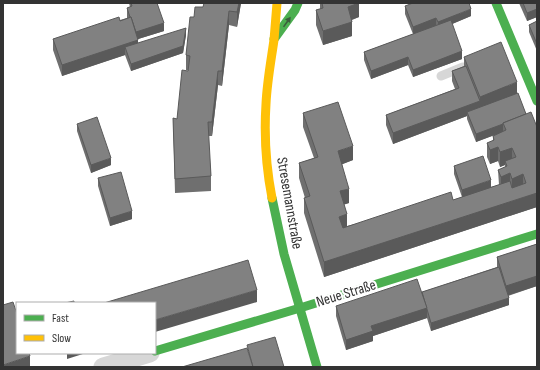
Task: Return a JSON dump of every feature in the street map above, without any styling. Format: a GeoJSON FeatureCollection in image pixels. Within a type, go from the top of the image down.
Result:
{"type":"FeatureCollection","features":[{"type":"Feature","properties":{"kind":"street","name":"Stresemannstraße"},"geometry":{"type":"LineString","coordinates":[[277,3],[266,104],[268,178],[284,254],[317,367]]}},
{"type":"Feature","properties":{"kind":"street","name":"Stresemannstraße"},"geometry":{"type":"LineString","coordinates":[[274,39],[295,10],[298,3]]}},
{"type":"Feature","properties":{"kind":"street"},"geometry":{"type":"LineString","coordinates":[[496,3],[511,48],[537,101]]}},
{"type":"Feature","properties":{"kind":"street","name":"Neue Straße"},"geometry":{"type":"LineString","coordinates":[[156,351],[300,308],[537,234]]}},
{"type":"Feature","properties":{"kind":"street"},"geometry":{"type":"LineString","coordinates":[[103,367],[147,354]]}},
{"type":"Feature","properties":{"kind":"lane"},"geometry":{"type":"LineString","coordinates":[[441,76],[470,64]]}},
{"type":"Feature","properties":{"kind":"building"},"geometry":{"type":"Polygon","coordinates":[[[131,3],[157,3],[164,23],[136,32],[127,8],[132,6],[131,3]]]}},
{"type":"Feature","properties":{"kind":"building"},"geometry":{"type":"Polygon","coordinates":[[[204,3],[239,3],[237,12],[229,11],[222,71],[218,71],[212,122],[208,122],[211,176],[175,179],[173,118],[177,119],[182,70],[188,71],[190,56],[186,55],[190,17],[194,17],[195,7],[203,7],[204,3]]]}},
{"type":"Feature","properties":{"kind":"building"},"geometry":{"type":"Polygon","coordinates":[[[322,3],[359,3],[348,7],[352,22],[323,31],[316,10],[323,8],[322,3]]]}},
{"type":"Feature","properties":{"kind":"building"},"geometry":{"type":"Polygon","coordinates":[[[413,3],[469,3],[471,9],[438,22],[436,18],[413,27],[405,6],[413,3]]]}},
{"type":"Feature","properties":{"kind":"building"},"geometry":{"type":"Polygon","coordinates":[[[523,3],[537,3],[537,9],[527,13],[523,3]]]}},
{"type":"Feature","properties":{"kind":"building"},"geometry":{"type":"Polygon","coordinates":[[[119,17],[120,21],[131,17],[138,40],[62,65],[53,39],[119,17]]]}},
{"type":"Feature","properties":{"kind":"building"},"geometry":{"type":"Polygon","coordinates":[[[451,20],[462,51],[413,70],[408,57],[371,71],[364,52],[451,20]]]}},
{"type":"Feature","properties":{"kind":"building"},"geometry":{"type":"Polygon","coordinates":[[[537,21],[537,44],[529,25],[537,21]]]}},
{"type":"Feature","properties":{"kind":"building"},"geometry":{"type":"Polygon","coordinates":[[[186,28],[183,46],[131,64],[125,47],[186,28]]]}},
{"type":"Feature","properties":{"kind":"building"},"geometry":{"type":"Polygon","coordinates":[[[501,42],[517,82],[480,97],[464,57],[501,42]]]}},
{"type":"Feature","properties":{"kind":"building"},"geometry":{"type":"Polygon","coordinates":[[[466,66],[480,101],[393,133],[386,115],[459,88],[452,71],[466,66]]]}},
{"type":"Feature","properties":{"kind":"building"},"geometry":{"type":"Polygon","coordinates":[[[518,93],[526,114],[476,134],[467,112],[518,93]]]}},
{"type":"Feature","properties":{"kind":"building"},"geometry":{"type":"Polygon","coordinates":[[[338,102],[353,146],[338,151],[349,189],[340,191],[347,214],[339,217],[343,228],[451,192],[453,200],[510,181],[512,188],[526,183],[523,174],[512,179],[510,173],[501,177],[498,170],[507,166],[505,161],[516,157],[512,148],[500,152],[498,147],[490,150],[487,143],[494,140],[493,136],[506,130],[503,123],[531,112],[537,127],[537,193],[324,262],[304,198],[310,196],[299,163],[318,157],[303,113],[338,102]]]}},
{"type":"Feature","properties":{"kind":"building"},"geometry":{"type":"Polygon","coordinates":[[[97,117],[111,158],[91,165],[77,124],[97,117]]]}},
{"type":"Feature","properties":{"kind":"building"},"geometry":{"type":"Polygon","coordinates":[[[483,156],[491,180],[462,190],[454,166],[483,156]]]}},
{"type":"Feature","properties":{"kind":"building"},"geometry":{"type":"Polygon","coordinates":[[[121,172],[132,211],[110,218],[98,178],[121,172]]]}},
{"type":"Feature","properties":{"kind":"building"},"geometry":{"type":"Polygon","coordinates":[[[537,244],[537,276],[506,286],[497,257],[537,244]]]}},
{"type":"Feature","properties":{"kind":"building"},"geometry":{"type":"Polygon","coordinates":[[[248,260],[257,290],[156,320],[156,302],[107,302],[248,260]]]}},
{"type":"Feature","properties":{"kind":"building"},"geometry":{"type":"Polygon","coordinates":[[[499,267],[509,298],[431,323],[422,292],[499,267]]]}},
{"type":"Feature","properties":{"kind":"building"},"geometry":{"type":"Polygon","coordinates":[[[417,279],[427,308],[371,326],[373,331],[346,340],[336,306],[417,279]]]}},
{"type":"Feature","properties":{"kind":"building"},"geometry":{"type":"Polygon","coordinates":[[[13,302],[16,311],[16,354],[29,354],[30,356],[3,365],[3,305],[13,302]]]}},
{"type":"Feature","properties":{"kind":"building"},"geometry":{"type":"Polygon","coordinates":[[[275,337],[284,367],[253,367],[247,345],[275,337]]]}},
{"type":"Feature","properties":{"kind":"building"},"geometry":{"type":"Polygon","coordinates":[[[247,348],[253,367],[182,367],[247,348]]]}},
{"type":"Feature","properties":{"kind":"traffic: fast"},"geometry":{"type":"LineString","coordinates":[[274,39],[295,10],[298,3]]}},
{"type":"Feature","properties":{"kind":"traffic: fast"},"geometry":{"type":"LineString","coordinates":[[496,3],[537,101]]}},
{"type":"Feature","properties":{"kind":"traffic: fast"},"geometry":{"type":"LineString","coordinates":[[272,198],[284,254],[317,367]]}},
{"type":"Feature","properties":{"kind":"traffic: fast"},"geometry":{"type":"LineString","coordinates":[[156,351],[300,308],[537,234]]}},
{"type":"Feature","properties":{"kind":"traffic: slow"},"geometry":{"type":"LineString","coordinates":[[272,198],[267,163],[265,116],[277,3]]}}]}
